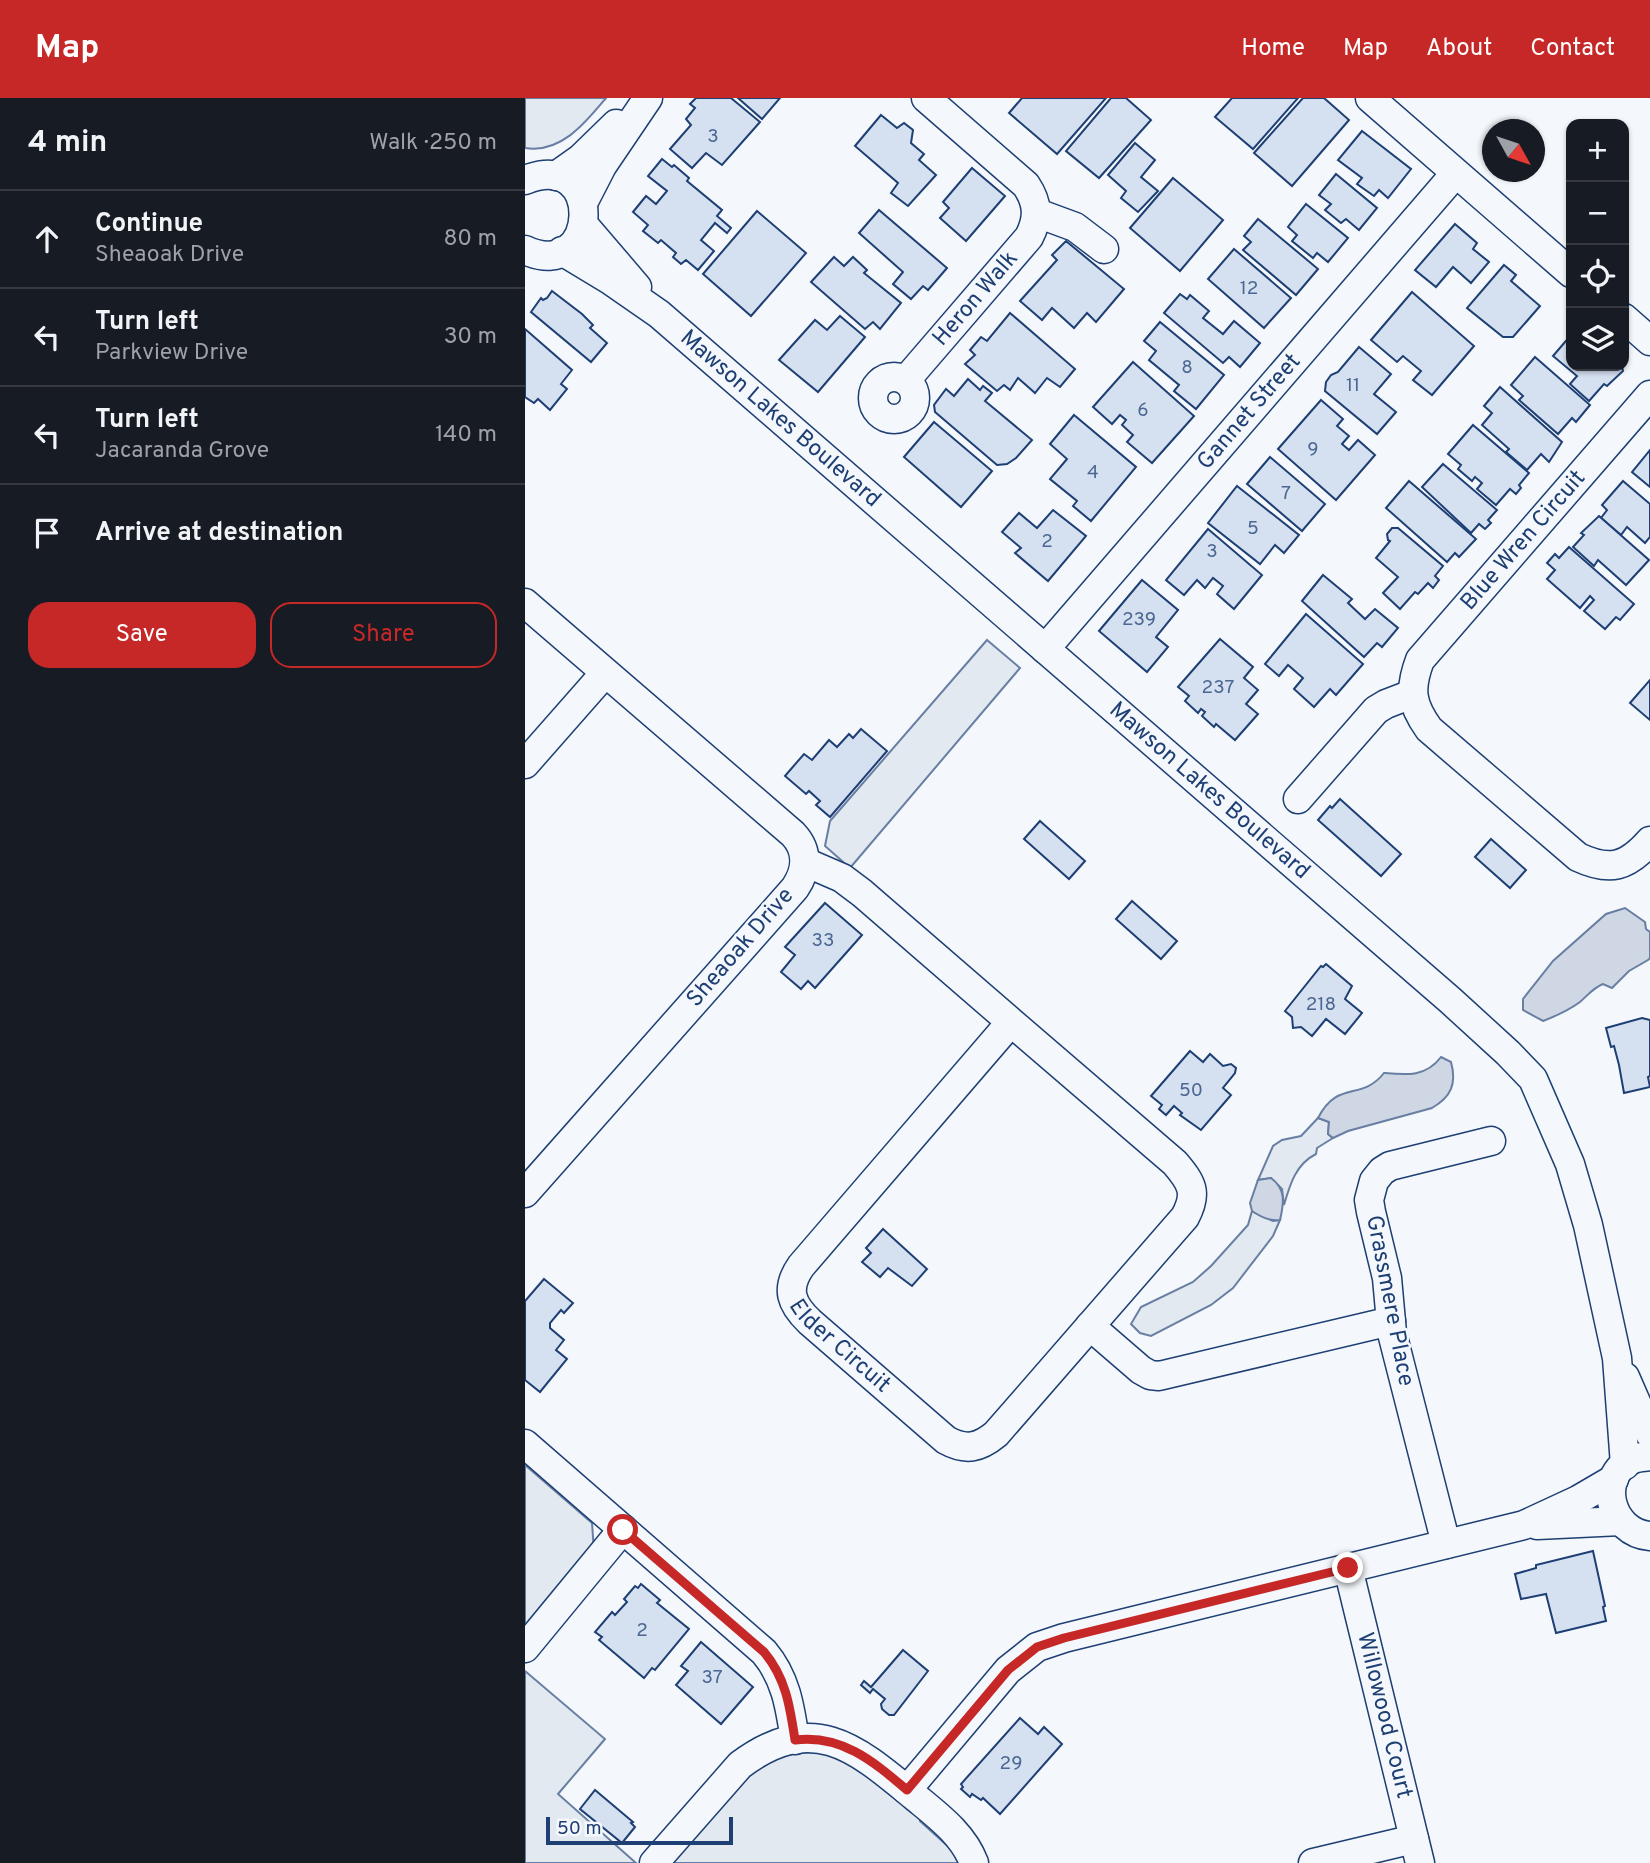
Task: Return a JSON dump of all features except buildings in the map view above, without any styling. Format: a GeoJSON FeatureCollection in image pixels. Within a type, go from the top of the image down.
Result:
{"type":"FeatureCollection","features":[{"type":"Feature","properties":{"kind":"street"},"geometry":{"type":"LineString","coordinates":[[926,98],[1025,186],[1033,196],[1037,213],[1075,227],[1104,249]]}},
{"type":"Feature","properties":{"kind":"street"},"geometry":{"type":"LineString","coordinates":[[1370,98],[1566,269]]}},
{"type":"Feature","properties":{"kind":"street"},"geometry":{"type":"LineString","coordinates":[[537,175],[580,159],[614,125],[647,99]]}},
{"type":"Feature","properties":{"kind":"street"},"geometry":{"type":"LineString","coordinates":[[538,255],[579,237],[583,214],[603,166],[647,99]]}},
{"type":"Feature","properties":{"kind":"street","name":"Gannet Street"},"geometry":{"type":"LineString","coordinates":[[1045,649],[1455,174]]}},
{"type":"Feature","properties":{"kind":"street","name":"Mawson Lakes Boulevard"},"geometry":{"type":"LineString","coordinates":[[537,175],[572,184],[583,214],[659,314]]}},
{"type":"Feature","properties":{"kind":"street","name":"Heron Walk"},"geometry":{"type":"LineString","coordinates":[[906,380],[1029,237],[1037,213]]}},
{"type":"Feature","properties":{"kind":"street","name":"Mawson Lakes Boulevard"},"geometry":{"type":"LineString","coordinates":[[538,255],[610,279],[659,314],[1472,1019],[1533,1079],[1570,1164],[1588,1225],[1617,1358],[1630,1467],[1611,1503],[1616,1516],[1641,1536]]}},
{"type":"Feature","properties":{"kind":"street"},"geometry":{"type":"LineString","coordinates":[[1629,322],[1650,341]]}},
{"type":"Feature","properties":{"kind":"street","name":"Blue Wren Circuit"},"geometry":{"type":"LineString","coordinates":[[1412,694],[1413,677],[1420,660],[1650,395]]}},
{"type":"Feature","properties":{"kind":"street","name":"Sheaoak Drive"},"geometry":{"type":"LineString","coordinates":[[525,603],[793,834],[802,847],[805,862],[802,877],[795,888],[525,1193]]}},
{"type":"Feature","properties":{"kind":"street"},"geometry":{"type":"LineString","coordinates":[[525,764],[605,673]]}},
{"type":"Feature","properties":{"kind":"street"},"geometry":{"type":"LineString","coordinates":[[1298,799],[1376,710],[1412,694],[1418,714],[1429,729],[1578,857],[1595,865],[1611,866],[1630,860],[1650,841]]}},
{"type":"Feature","properties":{"kind":"street","name":"Elder Circuit"},"geometry":{"type":"LineString","coordinates":[[805,862],[842,878],[862,893],[1175,1163],[1189,1181],[1193,1193],[1192,1205],[1185,1217],[996,1434],[984,1444],[966,1448],[946,1440],[796,1309],[792,1301],[794,1275],[1011,1022]]}},
{"type":"Feature","properties":{"kind":"street","name":"Grassmere Place"},"geometry":{"type":"LineString","coordinates":[[1446,1544],[1391,1321],[1387,1278],[1369,1200],[1374,1181],[1390,1166],[1491,1141]]}},
{"type":"Feature","properties":{"kind":"street"},"geometry":{"type":"LineString","coordinates":[[1090,1326],[1141,1370],[1160,1376],[1391,1321]]}},
{"type":"Feature","properties":{"kind":"street","name":"Mawson Lakes Boulevard"},"geometry":{"type":"LineString","coordinates":[[1617,1358],[1650,1434]]}},
{"type":"Feature","properties":{"kind":"street"},"geometry":{"type":"LineString","coordinates":[[525,1444],[764,1652],[774,1663],[786,1689],[795,1740]]}},
{"type":"Feature","properties":{"kind":"street"},"geometry":{"type":"LineString","coordinates":[[907,1790],[1008,1670],[1037,1647],[1064,1638],[1524,1525],[1578,1500],[1630,1467]]}},
{"type":"Feature","properties":{"kind":"street"},"geometry":{"type":"LineString","coordinates":[[1524,1525],[1641,1536]]}},
{"type":"Feature","properties":{"kind":"street"},"geometry":{"type":"LineString","coordinates":[[525,1648],[623,1530]]}},
{"type":"Feature","properties":{"kind":"street","name":"Willowood Court"},"geometry":{"type":"LineString","coordinates":[[1348,1568],[1417,1851]]}},
{"type":"Feature","properties":{"kind":"street"},"geometry":{"type":"LineString","coordinates":[[654,1863],[740,1765],[771,1746],[813,1739],[851,1748],[874,1763],[959,1835],[974,1863]]}},
{"type":"Feature","properties":{"kind":"street"},"geometry":{"type":"LineString","coordinates":[[1313,1863],[1417,1851]]}},
{"type":"Feature","properties":{"kind":"shaded area"},"geometry":{"type":"Polygon","coordinates":[[[525,98],[606,98],[571,134],[550,146],[538,149],[525,148],[525,98]]]}},
{"type":"Feature","properties":{"kind":"shaded area"},"geometry":{"type":"Polygon","coordinates":[[[987,640],[1020,668],[850,868],[825,846],[830,821],[987,640]]]}},
{"type":"Feature","properties":{"kind":"shaded area"},"geometry":{"type":"Polygon","coordinates":[[[1625,908],[1645,922],[1646,929],[1650,932],[1648,960],[1629,971],[1612,988],[1603,984],[1576,1005],[1543,1021],[1523,1010],[1523,999],[1553,961],[1606,914],[1625,908]]]}},
{"type":"Feature","properties":{"kind":"shaded area"},"geometry":{"type":"Polygon","coordinates":[[[1441,1057],[1451,1062],[1453,1083],[1444,1099],[1432,1108],[1348,1131],[1333,1138],[1328,1134],[1329,1122],[1318,1118],[1334,1099],[1367,1087],[1384,1073],[1415,1073],[1429,1068],[1441,1057]]]}},
{"type":"Feature","properties":{"kind":"shaded area"},"geometry":{"type":"Polygon","coordinates":[[[1318,1118],[1329,1122],[1328,1134],[1333,1138],[1317,1148],[1316,1154],[1303,1163],[1291,1182],[1284,1205],[1282,1189],[1271,1178],[1258,1180],[1273,1146],[1282,1140],[1301,1136],[1318,1118]]]}},
{"type":"Feature","properties":{"kind":"shaded area"},"geometry":{"type":"Polygon","coordinates":[[[1271,1178],[1283,1197],[1280,1220],[1259,1215],[1252,1211],[1250,1203],[1258,1180],[1271,1178]]]}},
{"type":"Feature","properties":{"kind":"shaded area"},"geometry":{"type":"Polygon","coordinates":[[[1252,1211],[1273,1221],[1280,1220],[1273,1236],[1233,1288],[1211,1305],[1151,1336],[1140,1333],[1131,1324],[1141,1307],[1193,1282],[1248,1225],[1252,1211]]]}},
{"type":"Feature","properties":{"kind":"shaded area"},"geometry":{"type":"Polygon","coordinates":[[[525,1465],[592,1523],[594,1551],[525,1633],[525,1465]]]}},
{"type":"Feature","properties":{"kind":"shaded area"},"geometry":{"type":"Polygon","coordinates":[[[525,1671],[605,1739],[558,1794],[636,1863],[525,1863],[525,1671]]]}},
{"type":"Feature","properties":{"kind":"shaded area"},"geometry":{"type":"Polygon","coordinates":[[[817,1752],[846,1762],[872,1779],[920,1819],[952,1850],[959,1863],[671,1863],[749,1776],[769,1760],[796,1753],[817,1752]]]}},
{"type":"Feature","properties":{"kind":"route"},"geometry":{"type":"LineString","coordinates":[[623,1530],[774,1663],[786,1689],[795,1740],[813,1739],[851,1748],[864,1755],[907,1790],[1008,1670],[1037,1647],[1348,1568]]}}]}
